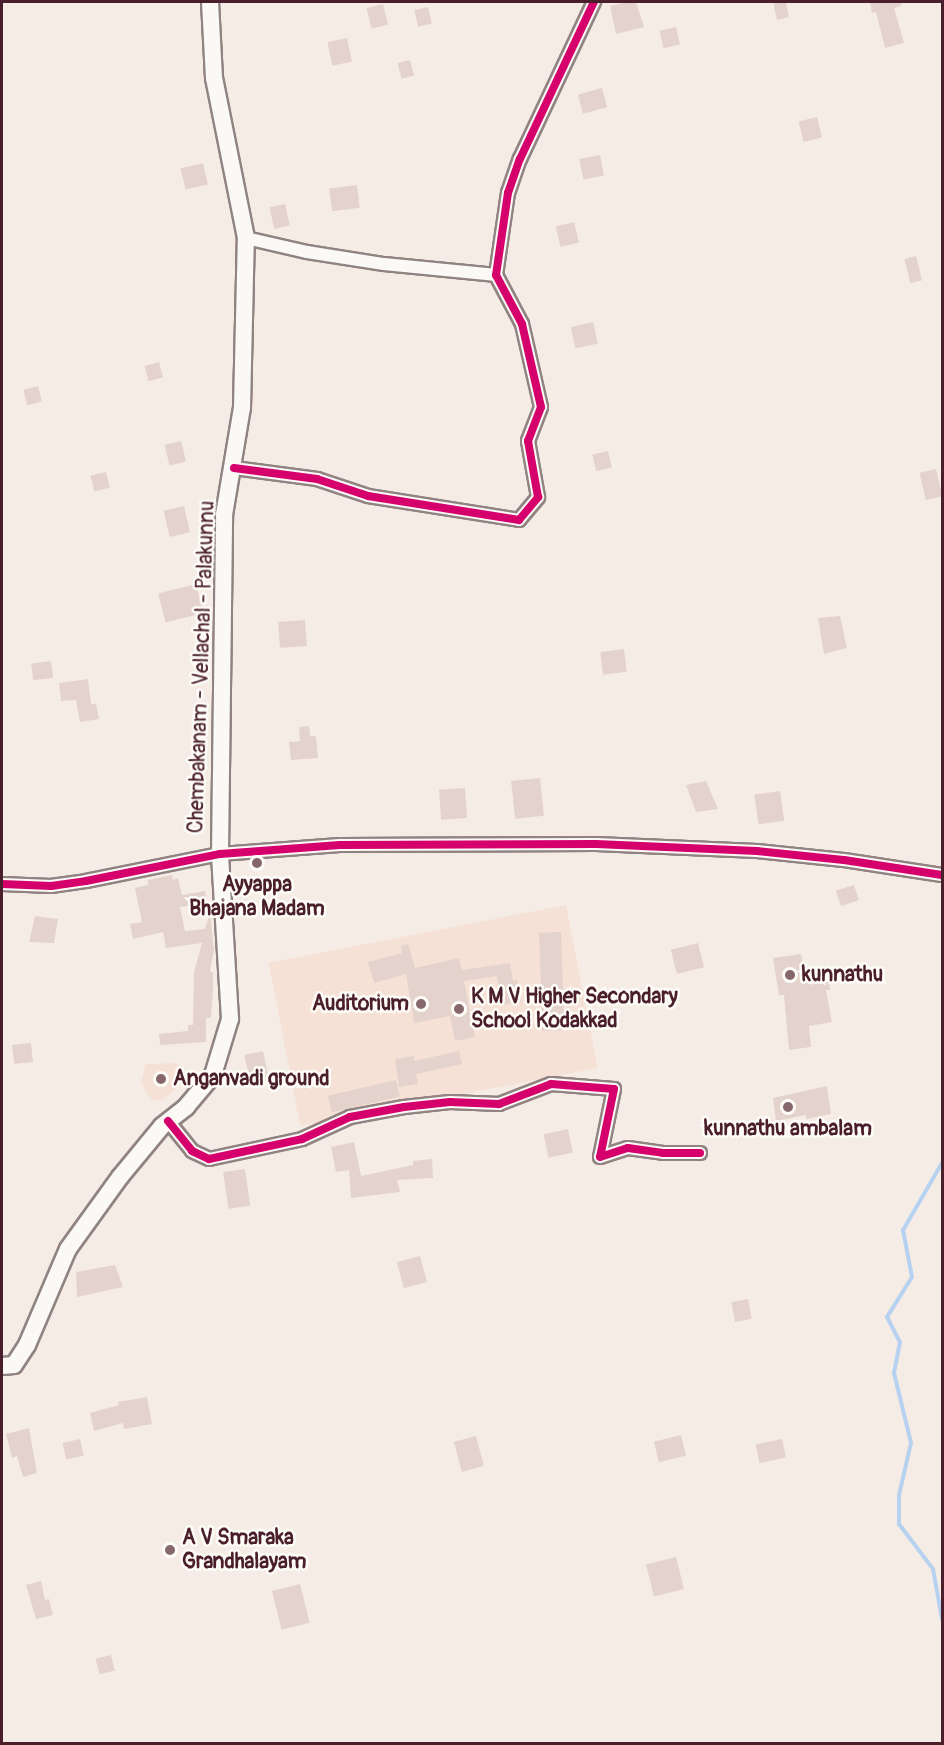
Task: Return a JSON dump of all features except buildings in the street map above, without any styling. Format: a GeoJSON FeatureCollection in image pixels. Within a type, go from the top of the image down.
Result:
{"type":"FeatureCollection","features":[{"type":"Feature","properties":{"kind":"main road","name":"Chembakanam - Vellachal - Palakunnu"},"geometry":{"type":"LineString","coordinates":[[2,1366],[14,1365],[27,1345],[68,1249],[120,1177],[168,1120],[186,1107],[213,1075],[230,1018],[220,854],[224,515],[234,468],[243,376],[246,238],[214,78],[210,2]]}},
{"type":"Feature","properties":{"kind":"street"},"geometry":{"type":"LineString","coordinates":[[234,468],[318,479],[368,496],[519,519],[537,497],[528,441],[541,407],[522,324],[496,275],[508,193],[520,159],[594,2]]}},
{"type":"Feature","properties":{"kind":"street"},"geometry":{"type":"LineString","coordinates":[[246,238],[307,252],[384,264],[496,275]]}},
{"type":"Feature","properties":{"kind":"street"},"geometry":{"type":"LineString","coordinates":[[2,884],[51,886],[220,854],[340,845],[596,844],[757,851],[844,860],[942,875]]}},
{"type":"Feature","properties":{"kind":"street"},"geometry":{"type":"LineString","coordinates":[[168,1120],[192,1151],[209,1159],[302,1139],[350,1117],[404,1107],[450,1102],[499,1104],[551,1084],[614,1089],[600,1157],[628,1148],[663,1154],[700,1153]]}},
{"type":"Feature","properties":{"kind":"shaded area"},"geometry":{"type":"Polygon","coordinates":[[[566,905],[598,1068],[300,1126],[269,963],[566,905]]]}},
{"type":"Feature","properties":{"kind":"shaded area","name":"Anganvadi ground"},"geometry":{"type":"Polygon","coordinates":[[[177,1063],[181,1068],[179,1086],[162,1100],[152,1100],[141,1082],[146,1064],[177,1063]]]}},
{"type":"Feature","properties":{"kind":"waterway"},"geometry":{"type":"LineString","coordinates":[[942,1163],[903,1230],[912,1277],[887,1317],[900,1342],[894,1373],[911,1443],[899,1495],[899,1524],[933,1569],[942,1619]]}},
{"type":"Feature","properties":{"kind":"cycle path"},"geometry":{"type":"LineString","coordinates":[[234,468],[317,479],[368,496],[519,520],[538,497],[528,441],[541,407],[522,324],[496,275],[508,193],[520,159],[594,2]]}},
{"type":"Feature","properties":{"kind":"cycle path"},"geometry":{"type":"LineString","coordinates":[[2,884],[51,886],[220,854],[340,845],[596,844],[757,851],[844,860],[942,875]]}},
{"type":"Feature","properties":{"kind":"cycle path"},"geometry":{"type":"LineString","coordinates":[[168,1121],[192,1151],[209,1159],[302,1139],[350,1117],[404,1107],[450,1102],[499,1104],[551,1084],[614,1089],[600,1157],[628,1148],[663,1153],[700,1153]]}},
{"type":"Feature","properties":{"kind":"place","name":"Ayyappa Bhajana Madam"},"geometry":{"type":"Point","coordinates":[257,863]}},
{"type":"Feature","properties":{"kind":"place","name":"kunnathu"},"geometry":{"type":"Point","coordinates":[790,975]}},
{"type":"Feature","properties":{"kind":"place","name":"Auditorium"},"geometry":{"type":"Point","coordinates":[421,1004]}},
{"type":"Feature","properties":{"kind":"place","name":"K M V Higher Secondary School Kodakkad"},"geometry":{"type":"Point","coordinates":[459,1009]}},
{"type":"Feature","properties":{"kind":"place","name":"Anganvadi ground"},"geometry":{"type":"Point","coordinates":[161,1079]}},
{"type":"Feature","properties":{"kind":"place","name":"kunnathu ambalam"},"geometry":{"type":"Point","coordinates":[788,1107]}},
{"type":"Feature","properties":{"kind":"place","name":"A V Smaraka Grandhalayam"},"geometry":{"type":"Point","coordinates":[170,1550]}}]}
